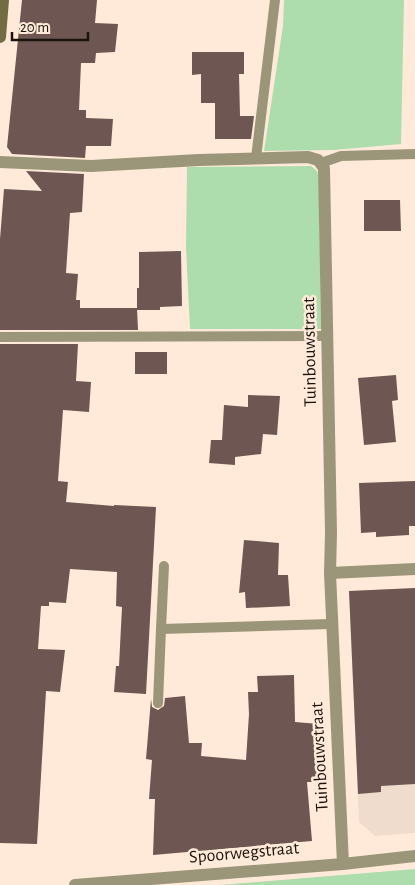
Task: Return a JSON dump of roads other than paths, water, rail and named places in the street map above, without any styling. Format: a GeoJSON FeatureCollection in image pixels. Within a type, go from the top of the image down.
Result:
{"type":"FeatureCollection","features":[{"type":"Feature","properties":{"kind":"street"},"geometry":{"type":"LineString","coordinates":[[0,37],[2,1]]}},
{"type":"Feature","properties":{"kind":"street"},"geometry":{"type":"LineString","coordinates":[[0,162],[91,166],[199,160],[308,157],[321,162]]}},
{"type":"Feature","properties":{"kind":"street","name":"Tuinbouwstraat"},"geometry":{"type":"LineString","coordinates":[[321,162],[325,175],[331,624],[343,864]]}},
{"type":"Feature","properties":{"kind":"street"},"geometry":{"type":"LineString","coordinates":[[330,573],[415,570]]}},
{"type":"Feature","properties":{"kind":"street","name":"Spoorwegstraat"},"geometry":{"type":"LineString","coordinates":[[75,885],[343,864],[415,856]]}},
{"type":"Feature","properties":{"kind":"lane"},"geometry":{"type":"LineString","coordinates":[[256,158],[275,0]]}},
{"type":"Feature","properties":{"kind":"lane"},"geometry":{"type":"LineString","coordinates":[[321,162],[341,156],[415,154]]}},
{"type":"Feature","properties":{"kind":"lane"},"geometry":{"type":"LineString","coordinates":[[0,337],[326,336]]}},
{"type":"Feature","properties":{"kind":"lane"},"geometry":{"type":"LineString","coordinates":[[158,703],[164,566]]}},
{"type":"Feature","properties":{"kind":"lane"},"geometry":{"type":"LineString","coordinates":[[161,629],[331,624]]}}]}
